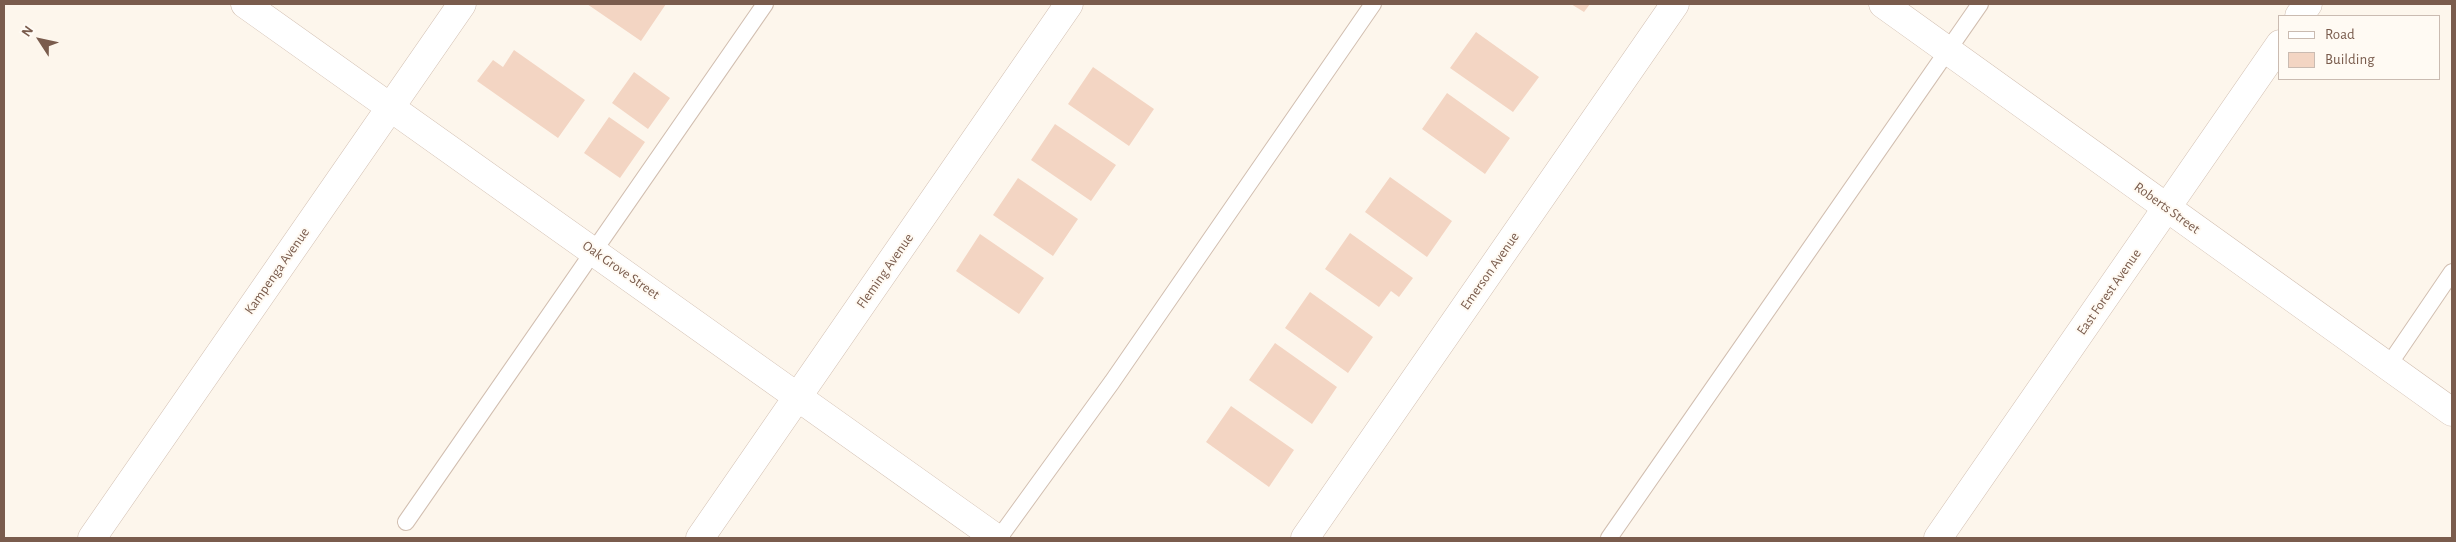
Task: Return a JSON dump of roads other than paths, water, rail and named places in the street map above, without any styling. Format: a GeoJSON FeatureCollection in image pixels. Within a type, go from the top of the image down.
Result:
{"type":"FeatureCollection","features":[{"type":"Feature","properties":{"kind":"street","name":"Oak Grove Street"},"geometry":{"type":"LineString","coordinates":[[245,4],[998,538]]}},
{"type":"Feature","properties":{"kind":"street","name":"Kampenga Avenue"},"geometry":{"type":"LineString","coordinates":[[92,538],[462,4]]}},
{"type":"Feature","properties":{"kind":"street","name":"Fleming Avenue"},"geometry":{"type":"LineString","coordinates":[[700,538],[1069,4]]}},
{"type":"Feature","properties":{"kind":"street","name":"Emerson Avenue"},"geometry":{"type":"LineString","coordinates":[[1306,538],[1675,4]]}},
{"type":"Feature","properties":{"kind":"street","name":"Roberts Street"},"geometry":{"type":"LineString","coordinates":[[1883,4],[2452,412]]}},
{"type":"Feature","properties":{"kind":"street"},"geometry":{"type":"LineString","coordinates":[[2300,15],[2308,4]]}},
{"type":"Feature","properties":{"kind":"street","name":"East Forest Avenue"},"geometry":{"type":"LineString","coordinates":[[1938,538],[2278,47]]}},
{"type":"Feature","properties":{"kind":"lane"},"geometry":{"type":"LineString","coordinates":[[406,522],[765,4]]}},
{"type":"Feature","properties":{"kind":"lane"},"geometry":{"type":"LineString","coordinates":[[998,538],[1112,382],[1373,4]]}},
{"type":"Feature","properties":{"kind":"lane"},"geometry":{"type":"LineString","coordinates":[[1609,538],[1980,4]]}},
{"type":"Feature","properties":{"kind":"lane"},"geometry":{"type":"LineString","coordinates":[[2388,366],[2452,272]]}}]}
